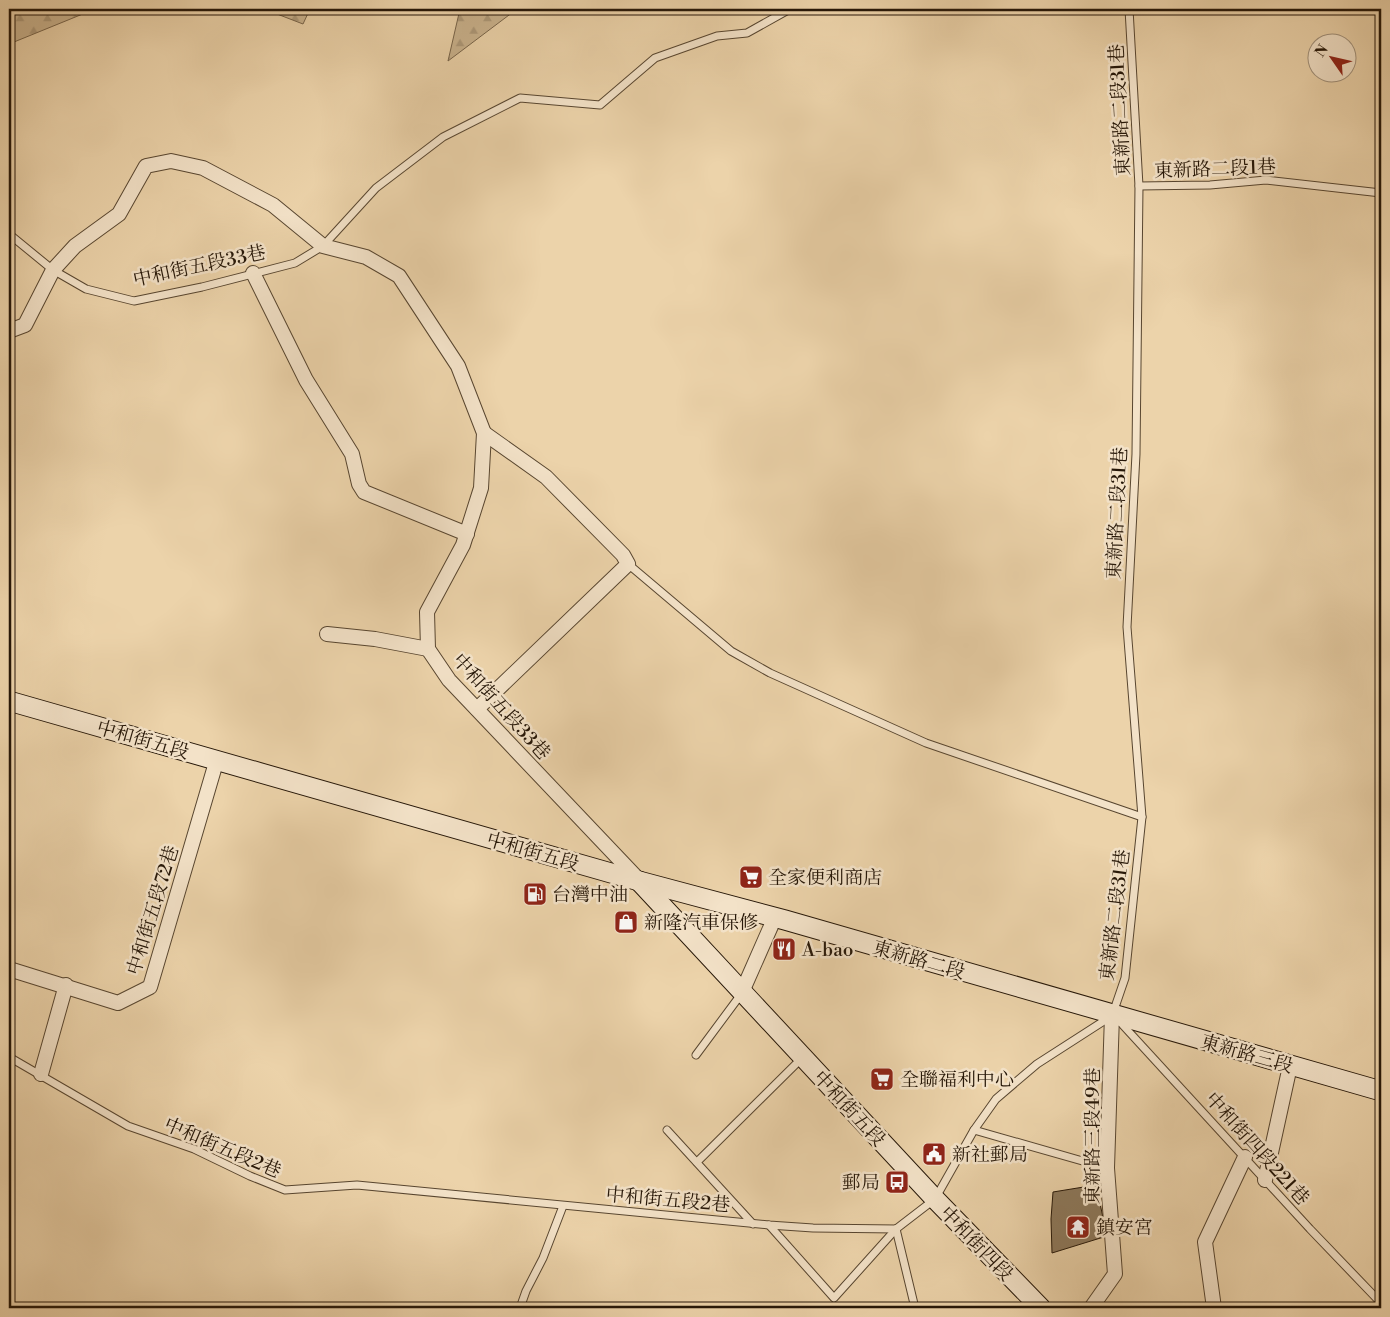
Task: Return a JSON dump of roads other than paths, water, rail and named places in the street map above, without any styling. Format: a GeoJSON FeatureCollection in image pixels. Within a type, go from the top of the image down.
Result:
{"type":"FeatureCollection","features":[{"type":"Feature","properties":{"kind":"main road","name":"中和街五段"},"geometry":{"type":"LineString","coordinates":[[9,701],[639,881],[935,1199]]}},
{"type":"Feature","properties":{"kind":"main road","name":"東新路二段"},"geometry":{"type":"LineString","coordinates":[[639,881],[776,917],[1112,1015]]}},
{"type":"Feature","properties":{"kind":"main road","name":"東新路三段"},"geometry":{"type":"LineString","coordinates":[[1112,1015],[1381,1091]]}},
{"type":"Feature","properties":{"kind":"main road","name":"中和街四段"},"geometry":{"type":"LineString","coordinates":[[935,1199],[1041,1308]]}},
{"type":"Feature","properties":{"kind":"street","name":"中和街五段33巷"},"geometry":{"type":"LineString","coordinates":[[9,331],[25,326],[53,270],[76,246],[119,214],[146,166],[171,161],[203,168],[273,206],[323,246],[366,257],[399,276],[458,366],[484,432],[481,488],[467,534],[428,612],[428,648],[449,680],[639,881]]}},
{"type":"Feature","properties":{"kind":"street"},"geometry":{"type":"LineString","coordinates":[[253,273],[306,380],[331,417],[352,454],[359,484],[364,492],[467,534]]}},
{"type":"Feature","properties":{"kind":"street"},"geometry":{"type":"LineString","coordinates":[[477,710],[628,564],[623,555],[546,477],[484,432]]}},
{"type":"Feature","properties":{"kind":"street"},"geometry":{"type":"LineString","coordinates":[[327,634],[375,639],[428,648]]}},
{"type":"Feature","properties":{"kind":"street","name":"中和街五段72巷"},"geometry":{"type":"LineString","coordinates":[[9,969],[66,985],[118,1003],[150,987],[217,760]]}},
{"type":"Feature","properties":{"kind":"street"},"geometry":{"type":"LineString","coordinates":[[742,992],[776,917]]}},
{"type":"Feature","properties":{"kind":"street"},"geometry":{"type":"LineString","coordinates":[[41,1074],[66,985]]}},
{"type":"Feature","properties":{"kind":"street","name":"東新路三段49巷"},"geometry":{"type":"LineString","coordinates":[[1091,1308],[1115,1274],[1107,1168],[1112,1015]]}},
{"type":"Feature","properties":{"kind":"street"},"geometry":{"type":"LineString","coordinates":[[1265,1180],[1290,1066]]}},
{"type":"Feature","properties":{"kind":"street"},"geometry":{"type":"LineString","coordinates":[[1214,1308],[1205,1242],[1245,1157]]}},
{"type":"Feature","properties":{"kind":"lane","name":"中和街五段33巷"},"geometry":{"type":"LineString","coordinates":[[9,234],[53,270],[86,289],[134,301],[202,287],[295,263],[323,246],[376,188],[443,137],[520,98],[600,105],[655,58],[717,36],[747,33],[790,9]]}},
{"type":"Feature","properties":{"kind":"lane","name":"東新路二段31巷"},"geometry":{"type":"LineString","coordinates":[[1112,1015],[1125,978],[1142,817],[1127,627],[1136,454],[1139,186],[1129,9]]}},
{"type":"Feature","properties":{"kind":"lane","name":"東新路二段1巷"},"geometry":{"type":"LineString","coordinates":[[1139,186],[1210,185],[1266,180],[1381,193]]}},
{"type":"Feature","properties":{"kind":"lane"},"geometry":{"type":"LineString","coordinates":[[628,564],[731,651],[770,673],[926,743],[1142,817]]}},
{"type":"Feature","properties":{"kind":"lane"},"geometry":{"type":"LineString","coordinates":[[696,1055],[742,992]]}},
{"type":"Feature","properties":{"kind":"lane"},"geometry":{"type":"LineString","coordinates":[[769,1225],[834,1298],[896,1229],[935,1199],[974,1130],[996,1099],[1037,1064],[1112,1015]]}},
{"type":"Feature","properties":{"kind":"lane","name":"中和街四段221巷"},"geometry":{"type":"LineString","coordinates":[[1112,1015],[1381,1303]]}},
{"type":"Feature","properties":{"kind":"lane","name":"中和街五段2巷"},"geometry":{"type":"LineString","coordinates":[[9,1057],[128,1126],[194,1149],[250,1176],[285,1190],[357,1185],[753,1224],[813,1228],[896,1229]]}},
{"type":"Feature","properties":{"kind":"lane"},"geometry":{"type":"LineString","coordinates":[[697,1162],[803,1057]]}},
{"type":"Feature","properties":{"kind":"lane"},"geometry":{"type":"LineString","coordinates":[[667,1130],[753,1224]]}},
{"type":"Feature","properties":{"kind":"lane"},"geometry":{"type":"LineString","coordinates":[[974,1130],[1107,1168]]}},
{"type":"Feature","properties":{"kind":"lane"},"geometry":{"type":"LineString","coordinates":[[520,1308],[564,1206]]}},
{"type":"Feature","properties":{"kind":"lane"},"geometry":{"type":"LineString","coordinates":[[896,1229],[915,1308]]}},
{"type":"Feature","properties":{"kind":"place","name":"全家便利商店"},"geometry":{"type":"Point","coordinates":[751,877]}},
{"type":"Feature","properties":{"kind":"place","name":"台灣中油"},"geometry":{"type":"Point","coordinates":[535,894]}},
{"type":"Feature","properties":{"kind":"place","name":"新隆汽車保修"},"geometry":{"type":"Point","coordinates":[626,922]}},
{"type":"Feature","properties":{"kind":"place","name":"A-bao"},"geometry":{"type":"Point","coordinates":[784,949]}},
{"type":"Feature","properties":{"kind":"place","name":"全聯福利中心"},"geometry":{"type":"Point","coordinates":[882,1079]}},
{"type":"Feature","properties":{"kind":"place","name":"新社郵局"},"geometry":{"type":"Point","coordinates":[934,1154]}},
{"type":"Feature","properties":{"kind":"place","name":"郵局"},"geometry":{"type":"Point","coordinates":[897,1182]}},
{"type":"Feature","properties":{"kind":"place","name":"鎮安宮"},"geometry":{"type":"Point","coordinates":[1078,1227]}}]}
